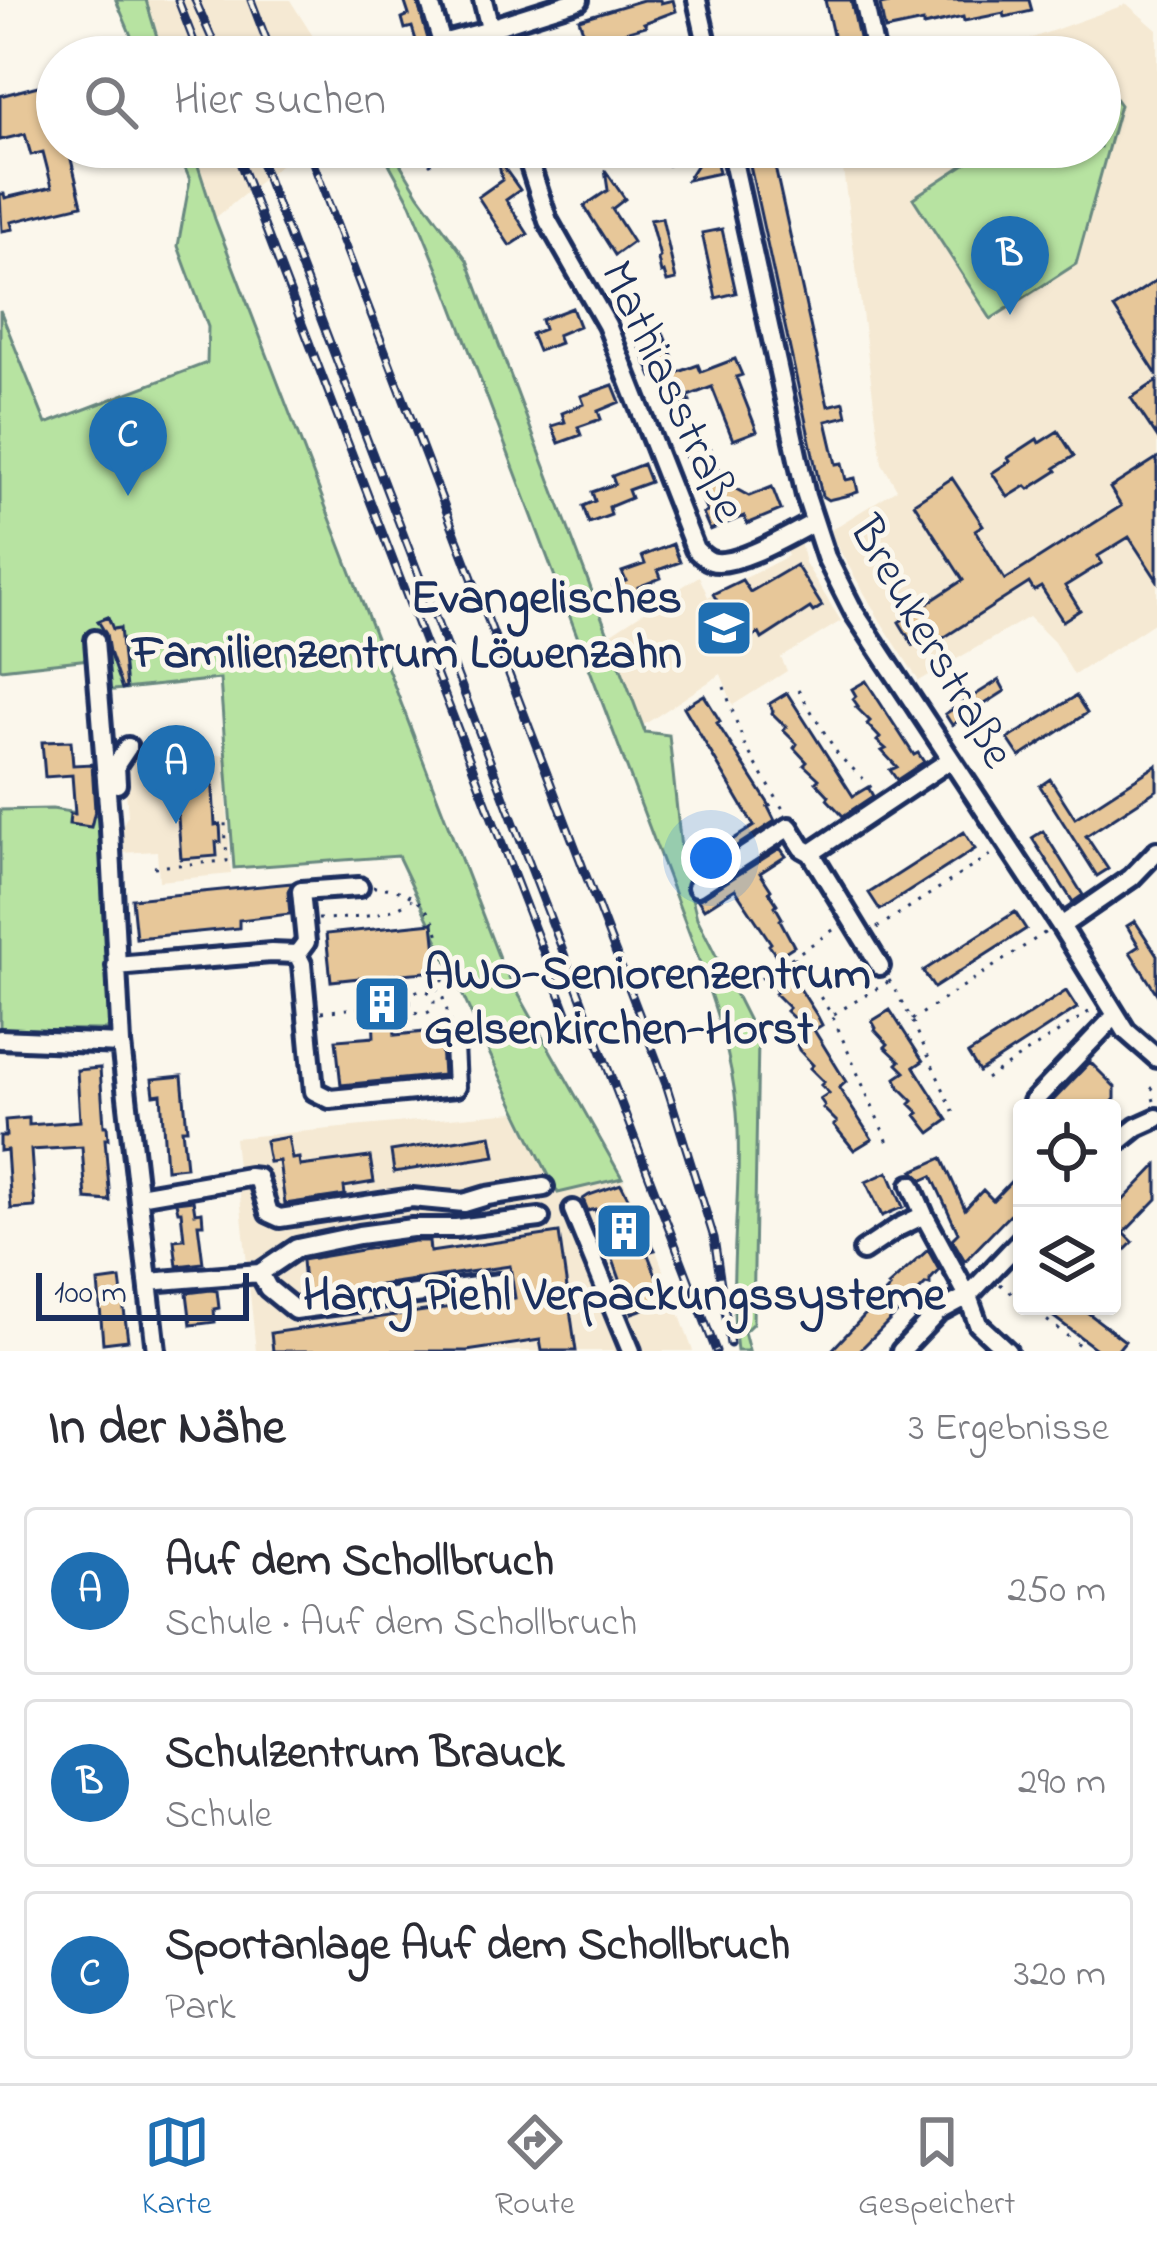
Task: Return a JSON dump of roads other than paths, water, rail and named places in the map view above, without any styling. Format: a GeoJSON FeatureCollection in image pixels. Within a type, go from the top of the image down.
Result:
{"type":"FeatureCollection","features":[{"type":"Feature","properties":{"kind":"street"},"geometry":{"type":"LineString","coordinates":[[429,0],[440,36]]}},
{"type":"Feature","properties":{"kind":"street"},"geometry":{"type":"LineString","coordinates":[[483,0],[492,36]]}},
{"type":"Feature","properties":{"kind":"street"},"geometry":{"type":"LineString","coordinates":[[466,36],[579,0]]}},
{"type":"Feature","properties":{"kind":"street"},"geometry":{"type":"LineString","coordinates":[[697,0],[705,36]]}},
{"type":"Feature","properties":{"kind":"street"},"geometry":{"type":"LineString","coordinates":[[864,0],[872,36]]}},
{"type":"Feature","properties":{"kind":"street","name":"Mathiasstraße"},"geometry":{"type":"LineString","coordinates":[[531,168],[548,221],[607,325],[695,549],[706,560],[731,562],[813,523]]}},
{"type":"Feature","properties":{"kind":"street","name":"Breukerstraße"},"geometry":{"type":"LineString","coordinates":[[735,168],[813,523],[836,579],[1126,1031],[1157,1058]]}},
{"type":"Feature","properties":{"kind":"street"},"geometry":{"type":"LineString","coordinates":[[95,640],[122,1045],[156,1351]]}},
{"type":"Feature","properties":{"kind":"street"},"geometry":{"type":"LineString","coordinates":[[110,830],[119,815],[116,765],[128,747]]}},
{"type":"Feature","properties":{"kind":"street"},"geometry":{"type":"LineString","coordinates":[[811,853],[950,760]]}},
{"type":"Feature","properties":{"kind":"street"},"geometry":{"type":"LineString","coordinates":[[697,887],[789,827],[802,848],[811,853],[880,966]]}},
{"type":"Feature","properties":{"kind":"street"},"geometry":{"type":"LineString","coordinates":[[1060,925],[1131,878],[1157,851]]}},
{"type":"Feature","properties":{"kind":"street"},"geometry":{"type":"LineString","coordinates":[[297,954],[306,942],[301,891],[359,887]]}},
{"type":"Feature","properties":{"kind":"street"},"geometry":{"type":"LineString","coordinates":[[116,966],[297,954]]}},
{"type":"Feature","properties":{"kind":"street"},"geometry":{"type":"LineString","coordinates":[[297,954],[302,964],[314,1091],[330,1099],[456,1087],[454,1045]]}},
{"type":"Feature","properties":{"kind":"street"},"geometry":{"type":"LineString","coordinates":[[1035,1099],[1111,1007]]}},
{"type":"Feature","properties":{"kind":"street"},"geometry":{"type":"LineString","coordinates":[[0,1039],[122,1045]]}},
{"type":"Feature","properties":{"kind":"street"},"geometry":{"type":"LineString","coordinates":[[1121,1140],[1157,1118]]}},
{"type":"Feature","properties":{"kind":"street"},"geometry":{"type":"LineString","coordinates":[[139,1196],[258,1178],[268,1213],[280,1218],[412,1198],[464,1204],[544,1187]]}},
{"type":"Feature","properties":{"kind":"street"},"geometry":{"type":"LineString","coordinates":[[911,1185],[982,1330],[1006,1351]]}},
{"type":"Feature","properties":{"kind":"street"},"geometry":{"type":"LineString","coordinates":[[573,1210],[631,1351]]}},
{"type":"Feature","properties":{"kind":"street"},"geometry":{"type":"LineString","coordinates":[[863,1251],[924,1215]]}},
{"type":"Feature","properties":{"kind":"street"},"geometry":{"type":"LineString","coordinates":[[148,1282],[260,1273],[297,1248],[359,1235],[540,1218]]}},
{"type":"Feature","properties":{"kind":"street"},"geometry":{"type":"LineString","coordinates":[[901,1351],[938,1312],[968,1296],[1013,1249]]}},
{"type":"Feature","properties":{"kind":"street"},"geometry":{"type":"LineString","coordinates":[[260,1273],[268,1288],[295,1310],[499,1283]]}},
{"type":"Feature","properties":{"kind":"railway"},"geometry":{"type":"LineString","coordinates":[[178,0],[192,36]]}},
{"type":"Feature","properties":{"kind":"railway"},"geometry":{"type":"LineString","coordinates":[[195,0],[211,36]]}},
{"type":"Feature","properties":{"kind":"railway"},"geometry":{"type":"LineString","coordinates":[[251,0],[265,36]]}},
{"type":"Feature","properties":{"kind":"railway"},"geometry":{"type":"LineString","coordinates":[[242,168],[570,1021]]}},
{"type":"Feature","properties":{"kind":"railway"},"geometry":{"type":"LineString","coordinates":[[263,168],[716,1351]]}},
{"type":"Feature","properties":{"kind":"railway"},"geometry":{"type":"LineString","coordinates":[[315,168],[667,1087],[714,1238],[730,1344]]}},
{"type":"Feature","properties":{"kind":"place","name":"Schulzentrum Brauck"},"geometry":{"type":"Point","coordinates":[1010,315]}},
{"type":"Feature","properties":{"kind":"place","name":"Sportanlage Auf dem Schollbruch"},"geometry":{"type":"Point","coordinates":[128,496]}},
{"type":"Feature","properties":{"kind":"place","name":"Evangelisches Familienzentrum Löwenzahn"},"geometry":{"type":"Point","coordinates":[724,628]}},
{"type":"Feature","properties":{"kind":"place","name":"Auf dem Schollbruch"},"geometry":{"type":"Point","coordinates":[176,824]}},
{"type":"Feature","properties":{"kind":"place","name":"AWO-Seniorenzentrum Gelsenkirchen-Horst"},"geometry":{"type":"Point","coordinates":[382,1004]}},
{"type":"Feature","properties":{"kind":"place","name":"Harry Piehl Verpackungssysteme"},"geometry":{"type":"Point","coordinates":[624,1231]}}]}
